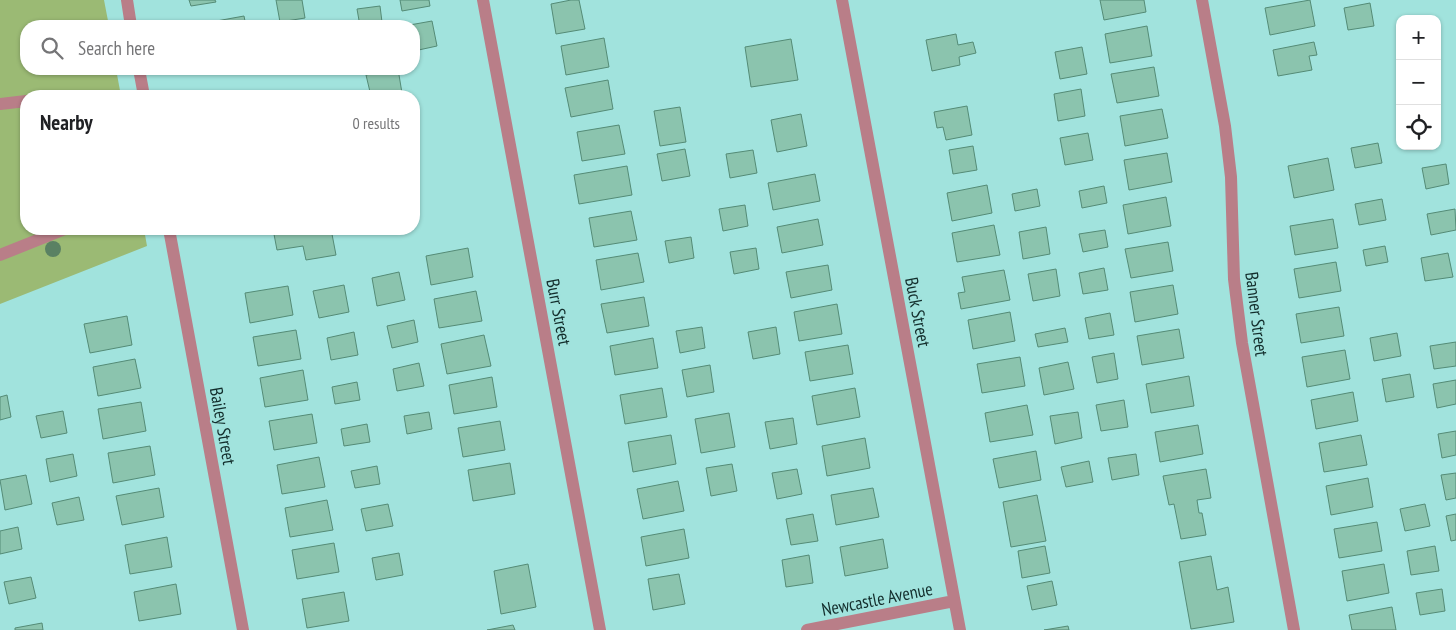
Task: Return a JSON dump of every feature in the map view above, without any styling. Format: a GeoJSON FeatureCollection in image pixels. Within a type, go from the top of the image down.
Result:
{"type":"FeatureCollection","features":[{"type":"Feature","properties":{"kind":"street"},"geometry":{"type":"LineString","coordinates":[[127,0],[131,20]]}},
{"type":"Feature","properties":{"kind":"street","name":"Burr Street"},"geometry":{"type":"LineString","coordinates":[[483,0],[600,630]]}},
{"type":"Feature","properties":{"kind":"street","name":"Buck Street"},"geometry":{"type":"LineString","coordinates":[[842,0],[960,630]]}},
{"type":"Feature","properties":{"kind":"street","name":"Banner Street"},"geometry":{"type":"LineString","coordinates":[[1202,0],[1225,126],[1231,177],[1234,279],[1242,343],[1294,630]]}},
{"type":"Feature","properties":{"kind":"street"},"geometry":{"type":"LineString","coordinates":[[140,75],[143,90]]}},
{"type":"Feature","properties":{"kind":"street"},"geometry":{"type":"LineString","coordinates":[[0,104],[20,102]]}},
{"type":"Feature","properties":{"kind":"street"},"geometry":{"type":"LineString","coordinates":[[0,255],[50,235]]}},
{"type":"Feature","properties":{"kind":"street","name":"Bailey Street"},"geometry":{"type":"LineString","coordinates":[[170,235],[242,630]]}},
{"type":"Feature","properties":{"kind":"street","name":"Newcastle Avenue"},"geometry":{"type":"LineString","coordinates":[[807,630],[954,602]]}},
{"type":"Feature","properties":{"kind":"green space"},"geometry":{"type":"Polygon","coordinates":[[[0,0],[104,0],[108,20],[20,20],[20,75],[117,75],[120,90],[20,90],[20,235],[145,235],[147,246],[0,304],[0,0]]]}},
{"type":"Feature","properties":{"kind":"building"},"geometry":{"type":"Polygon","coordinates":[[[189,0],[215,0],[216,2],[191,6],[189,0]]]}},
{"type":"Feature","properties":{"kind":"building"},"geometry":{"type":"Polygon","coordinates":[[[276,0],[302,0],[305,18],[280,20],[276,0]]]}},
{"type":"Feature","properties":{"kind":"building"},"geometry":{"type":"Polygon","coordinates":[[[400,0],[429,0],[430,6],[402,11],[400,0]]]}},
{"type":"Feature","properties":{"kind":"building"},"geometry":{"type":"Polygon","coordinates":[[[579,0],[585,29],[556,34],[551,4],[579,0]]]}},
{"type":"Feature","properties":{"kind":"building"},"geometry":{"type":"Polygon","coordinates":[[[1100,0],[1144,0],[1146,12],[1104,20],[1100,0]]]}},
{"type":"Feature","properties":{"kind":"building"},"geometry":{"type":"Polygon","coordinates":[[[1310,0],[1315,26],[1270,35],[1265,8],[1310,0]]]}},
{"type":"Feature","properties":{"kind":"building"},"geometry":{"type":"Polygon","coordinates":[[[1370,3],[1374,26],[1348,30],[1344,8],[1370,3]]]}},
{"type":"Feature","properties":{"kind":"building"},"geometry":{"type":"Polygon","coordinates":[[[380,6],[382,20],[359,20],[357,9],[380,6]]]}},
{"type":"Feature","properties":{"kind":"building"},"geometry":{"type":"Polygon","coordinates":[[[244,16],[245,20],[222,20],[244,16]]]}},
{"type":"Feature","properties":{"kind":"building"},"geometry":{"type":"Polygon","coordinates":[[[432,21],[437,46],[420,50],[420,23],[432,21]]]}},
{"type":"Feature","properties":{"kind":"building"},"geometry":{"type":"Polygon","coordinates":[[[1147,26],[1152,56],[1110,63],[1105,34],[1147,26]]]}},
{"type":"Feature","properties":{"kind":"building"},"geometry":{"type":"Polygon","coordinates":[[[956,34],[958,45],[973,42],[976,53],[959,57],[960,65],[932,71],[926,40],[956,34]]]}},
{"type":"Feature","properties":{"kind":"building"},"geometry":{"type":"Polygon","coordinates":[[[604,38],[609,67],[566,75],[561,46],[604,38]]]}},
{"type":"Feature","properties":{"kind":"building"},"geometry":{"type":"Polygon","coordinates":[[[791,39],[798,80],[751,87],[745,47],[791,39]]]}},
{"type":"Feature","properties":{"kind":"building"},"geometry":{"type":"Polygon","coordinates":[[[1314,42],[1317,55],[1309,56],[1312,70],[1278,76],[1273,50],[1314,42]]]}},
{"type":"Feature","properties":{"kind":"building"},"geometry":{"type":"Polygon","coordinates":[[[1082,47],[1087,74],[1060,79],[1055,52],[1082,47]]]}},
{"type":"Feature","properties":{"kind":"building"},"geometry":{"type":"Polygon","coordinates":[[[1154,67],[1159,96],[1117,103],[1111,74],[1154,67]]]}},
{"type":"Feature","properties":{"kind":"building"},"geometry":{"type":"Polygon","coordinates":[[[366,75],[399,75],[402,90],[370,90],[366,75]]]}},
{"type":"Feature","properties":{"kind":"building"},"geometry":{"type":"Polygon","coordinates":[[[608,80],[613,109],[571,117],[565,88],[608,80]]]}},
{"type":"Feature","properties":{"kind":"building"},"geometry":{"type":"Polygon","coordinates":[[[1081,89],[1085,116],[1058,121],[1054,94],[1081,89]]]}},
{"type":"Feature","properties":{"kind":"building"},"geometry":{"type":"Polygon","coordinates":[[[967,106],[972,135],[946,140],[943,127],[937,128],[934,112],[967,106]]]}},
{"type":"Feature","properties":{"kind":"building"},"geometry":{"type":"Polygon","coordinates":[[[680,107],[686,142],[660,146],[654,111],[680,107]]]}},
{"type":"Feature","properties":{"kind":"building"},"geometry":{"type":"Polygon","coordinates":[[[1162,109],[1168,138],[1125,146],[1120,116],[1162,109]]]}},
{"type":"Feature","properties":{"kind":"building"},"geometry":{"type":"Polygon","coordinates":[[[801,114],[807,146],[777,152],[771,120],[801,114]]]}},
{"type":"Feature","properties":{"kind":"building"},"geometry":{"type":"Polygon","coordinates":[[[619,125],[625,154],[582,161],[577,132],[619,125]]]}},
{"type":"Feature","properties":{"kind":"building"},"geometry":{"type":"Polygon","coordinates":[[[1088,133],[1093,160],[1065,165],[1060,138],[1088,133]]]}},
{"type":"Feature","properties":{"kind":"building"},"geometry":{"type":"Polygon","coordinates":[[[1378,143],[1382,163],[1355,168],[1351,148],[1378,143]]]}},
{"type":"Feature","properties":{"kind":"building"},"geometry":{"type":"Polygon","coordinates":[[[973,146],[977,170],[953,174],[949,150],[973,146]]]}},
{"type":"Feature","properties":{"kind":"building"},"geometry":{"type":"Polygon","coordinates":[[[685,149],[690,176],[662,181],[657,154],[685,149]]]}},
{"type":"Feature","properties":{"kind":"building"},"geometry":{"type":"Polygon","coordinates":[[[753,150],[757,173],[730,178],[726,154],[753,150]]]}},
{"type":"Feature","properties":{"kind":"building"},"geometry":{"type":"Polygon","coordinates":[[[1167,153],[1172,182],[1129,190],[1124,160],[1167,153]]]}},
{"type":"Feature","properties":{"kind":"building"},"geometry":{"type":"Polygon","coordinates":[[[1328,158],[1334,190],[1294,198],[1288,166],[1328,158]]]}},
{"type":"Feature","properties":{"kind":"building"},"geometry":{"type":"Polygon","coordinates":[[[1446,164],[1449,184],[1426,189],[1422,168],[1446,164]]]}},
{"type":"Feature","properties":{"kind":"building"},"geometry":{"type":"Polygon","coordinates":[[[627,166],[632,195],[579,204],[574,175],[627,166]]]}},
{"type":"Feature","properties":{"kind":"building"},"geometry":{"type":"Polygon","coordinates":[[[815,174],[820,201],[773,210],[768,183],[815,174]]]}},
{"type":"Feature","properties":{"kind":"building"},"geometry":{"type":"Polygon","coordinates":[[[987,185],[992,213],[952,221],[947,193],[987,185]]]}},
{"type":"Feature","properties":{"kind":"building"},"geometry":{"type":"Polygon","coordinates":[[[1104,186],[1107,203],[1082,208],[1079,191],[1104,186]]]}},
{"type":"Feature","properties":{"kind":"building"},"geometry":{"type":"Polygon","coordinates":[[[1037,189],[1040,206],[1015,211],[1012,194],[1037,189]]]}},
{"type":"Feature","properties":{"kind":"building"},"geometry":{"type":"Polygon","coordinates":[[[1166,197],[1171,226],[1128,234],[1123,205],[1166,197]]]}},
{"type":"Feature","properties":{"kind":"building"},"geometry":{"type":"Polygon","coordinates":[[[1382,199],[1386,220],[1359,225],[1355,204],[1382,199]]]}},
{"type":"Feature","properties":{"kind":"building"},"geometry":{"type":"Polygon","coordinates":[[[745,205],[748,226],[723,231],[719,209],[745,205]]]}},
{"type":"Feature","properties":{"kind":"building"},"geometry":{"type":"Polygon","coordinates":[[[1455,209],[1456,230],[1431,235],[1427,214],[1455,209]]]}},
{"type":"Feature","properties":{"kind":"building"},"geometry":{"type":"Polygon","coordinates":[[[631,211],[637,240],[594,247],[589,218],[631,211]]]}},
{"type":"Feature","properties":{"kind":"building"},"geometry":{"type":"Polygon","coordinates":[[[818,219],[823,245],[782,253],[777,227],[818,219]]]}},
{"type":"Feature","properties":{"kind":"building"},"geometry":{"type":"Polygon","coordinates":[[[1333,219],[1338,248],[1295,255],[1290,226],[1333,219]]]}},
{"type":"Feature","properties":{"kind":"building"},"geometry":{"type":"Polygon","coordinates":[[[994,225],[1000,255],[957,262],[952,233],[994,225]]]}},
{"type":"Feature","properties":{"kind":"building"},"geometry":{"type":"Polygon","coordinates":[[[1046,227],[1050,254],[1023,259],[1019,232],[1046,227]]]}},
{"type":"Feature","properties":{"kind":"building"},"geometry":{"type":"Polygon","coordinates":[[[1105,230],[1108,247],[1083,252],[1079,234],[1105,230]]]}},
{"type":"Feature","properties":{"kind":"building"},"geometry":{"type":"Polygon","coordinates":[[[274,235],[332,235],[336,255],[306,260],[303,246],[277,250],[274,235]]]}},
{"type":"Feature","properties":{"kind":"building"},"geometry":{"type":"Polygon","coordinates":[[[691,237],[694,258],[669,263],[665,241],[691,237]]]}},
{"type":"Feature","properties":{"kind":"building"},"geometry":{"type":"Polygon","coordinates":[[[1168,242],[1173,271],[1131,278],[1125,249],[1168,242]]]}},
{"type":"Feature","properties":{"kind":"building"},"geometry":{"type":"Polygon","coordinates":[[[1385,246],[1388,262],[1366,266],[1363,250],[1385,246]]]}},
{"type":"Feature","properties":{"kind":"building"},"geometry":{"type":"Polygon","coordinates":[[[468,248],[473,277],[431,285],[426,256],[468,248]]]}},
{"type":"Feature","properties":{"kind":"building"},"geometry":{"type":"Polygon","coordinates":[[[756,248],[759,269],[734,274],[730,252],[756,248]]]}},
{"type":"Feature","properties":{"kind":"building"},"geometry":{"type":"Polygon","coordinates":[[[638,253],[644,282],[601,290],[596,260],[638,253]]]}},
{"type":"Feature","properties":{"kind":"building"},"geometry":{"type":"Polygon","coordinates":[[[1448,253],[1453,277],[1425,281],[1421,258],[1448,253]]]}},
{"type":"Feature","properties":{"kind":"building"},"geometry":{"type":"Polygon","coordinates":[[[1336,262],[1341,291],[1299,298],[1294,269],[1336,262]]]}},
{"type":"Feature","properties":{"kind":"building"},"geometry":{"type":"Polygon","coordinates":[[[828,265],[832,290],[791,298],[786,272],[828,265]]]}},
{"type":"Feature","properties":{"kind":"building"},"geometry":{"type":"Polygon","coordinates":[[[1104,268],[1108,290],[1083,294],[1079,273],[1104,268]]]}},
{"type":"Feature","properties":{"kind":"building"},"geometry":{"type":"Polygon","coordinates":[[[1056,269],[1060,296],[1033,301],[1028,274],[1056,269]]]}},
{"type":"Feature","properties":{"kind":"building"},"geometry":{"type":"Polygon","coordinates":[[[1004,270],[1010,300],[961,309],[958,293],[965,292],[962,277],[1004,270]]]}},
{"type":"Feature","properties":{"kind":"building"},"geometry":{"type":"Polygon","coordinates":[[[399,272],[405,300],[377,306],[372,278],[399,272]]]}},
{"type":"Feature","properties":{"kind":"building"},"geometry":{"type":"Polygon","coordinates":[[[344,285],[349,312],[319,318],[313,291],[344,285]]]}},
{"type":"Feature","properties":{"kind":"building"},"geometry":{"type":"Polygon","coordinates":[[[1173,285],[1178,314],[1135,322],[1130,292],[1173,285]]]}},
{"type":"Feature","properties":{"kind":"building"},"geometry":{"type":"Polygon","coordinates":[[[288,286],[293,315],[250,323],[245,293],[288,286]]]}},
{"type":"Feature","properties":{"kind":"building"},"geometry":{"type":"Polygon","coordinates":[[[476,291],[482,321],[439,328],[434,299],[476,291]]]}},
{"type":"Feature","properties":{"kind":"building"},"geometry":{"type":"Polygon","coordinates":[[[644,297],[649,326],[607,333],[601,304],[644,297]]]}},
{"type":"Feature","properties":{"kind":"building"},"geometry":{"type":"Polygon","coordinates":[[[837,304],[842,334],[799,341],[794,312],[837,304]]]}},
{"type":"Feature","properties":{"kind":"building"},"geometry":{"type":"Polygon","coordinates":[[[1339,307],[1344,336],[1301,343],[1296,314],[1339,307]]]}},
{"type":"Feature","properties":{"kind":"building"},"geometry":{"type":"Polygon","coordinates":[[[1010,312],[1015,341],[973,349],[968,320],[1010,312]]]}},
{"type":"Feature","properties":{"kind":"building"},"geometry":{"type":"Polygon","coordinates":[[[1110,313],[1114,335],[1089,339],[1085,318],[1110,313]]]}},
{"type":"Feature","properties":{"kind":"building"},"geometry":{"type":"Polygon","coordinates":[[[127,316],[132,345],[90,353],[84,324],[127,316]]]}},
{"type":"Feature","properties":{"kind":"building"},"geometry":{"type":"Polygon","coordinates":[[[414,320],[418,342],[392,348],[387,326],[414,320]]]}},
{"type":"Feature","properties":{"kind":"building"},"geometry":{"type":"Polygon","coordinates":[[[702,327],[705,348],[680,353],[676,331],[702,327]]]}},
{"type":"Feature","properties":{"kind":"building"},"geometry":{"type":"Polygon","coordinates":[[[776,327],[780,354],[753,359],[748,332],[776,327]]]}},
{"type":"Feature","properties":{"kind":"building"},"geometry":{"type":"Polygon","coordinates":[[[1065,328],[1068,342],[1038,347],[1035,334],[1065,328]]]}},
{"type":"Feature","properties":{"kind":"building"},"geometry":{"type":"Polygon","coordinates":[[[1179,329],[1184,358],[1142,365],[1137,336],[1179,329]]]}},
{"type":"Feature","properties":{"kind":"building"},"geometry":{"type":"Polygon","coordinates":[[[296,330],[301,359],[258,366],[253,337],[296,330]]]}},
{"type":"Feature","properties":{"kind":"building"},"geometry":{"type":"Polygon","coordinates":[[[354,332],[358,355],[331,360],[327,338],[354,332]]]}},
{"type":"Feature","properties":{"kind":"building"},"geometry":{"type":"Polygon","coordinates":[[[1397,333],[1401,356],[1374,361],[1370,338],[1397,333]]]}},
{"type":"Feature","properties":{"kind":"building"},"geometry":{"type":"Polygon","coordinates":[[[484,335],[491,366],[447,374],[441,344],[484,335]]]}},
{"type":"Feature","properties":{"kind":"building"},"geometry":{"type":"Polygon","coordinates":[[[653,338],[658,368],[615,375],[610,346],[653,338]]]}},
{"type":"Feature","properties":{"kind":"building"},"geometry":{"type":"Polygon","coordinates":[[[1456,342],[1456,366],[1434,369],[1430,346],[1456,342]]]}},
{"type":"Feature","properties":{"kind":"building"},"geometry":{"type":"Polygon","coordinates":[[[848,345],[853,374],[810,381],[805,352],[848,345]]]}},
{"type":"Feature","properties":{"kind":"building"},"geometry":{"type":"Polygon","coordinates":[[[1345,350],[1350,379],[1307,387],[1302,357],[1345,350]]]}},
{"type":"Feature","properties":{"kind":"building"},"geometry":{"type":"Polygon","coordinates":[[[1114,353],[1118,379],[1097,383],[1092,357],[1114,353]]]}},
{"type":"Feature","properties":{"kind":"building"},"geometry":{"type":"Polygon","coordinates":[[[1020,357],[1025,386],[982,393],[977,364],[1020,357]]]}},
{"type":"Feature","properties":{"kind":"building"},"geometry":{"type":"Polygon","coordinates":[[[135,359],[141,388],[98,396],[93,367],[135,359]]]}},
{"type":"Feature","properties":{"kind":"building"},"geometry":{"type":"Polygon","coordinates":[[[1068,362],[1074,389],[1044,395],[1039,368],[1068,362]]]}},
{"type":"Feature","properties":{"kind":"building"},"geometry":{"type":"Polygon","coordinates":[[[419,363],[424,386],[397,391],[393,369],[419,363]]]}},
{"type":"Feature","properties":{"kind":"building"},"geometry":{"type":"Polygon","coordinates":[[[710,365],[714,392],[687,397],[682,370],[710,365]]]}},
{"type":"Feature","properties":{"kind":"building"},"geometry":{"type":"Polygon","coordinates":[[[303,370],[308,400],[265,407],[260,378],[303,370]]]}},
{"type":"Feature","properties":{"kind":"building"},"geometry":{"type":"Polygon","coordinates":[[[1410,374],[1414,397],[1386,402],[1382,379],[1410,374]]]}},
{"type":"Feature","properties":{"kind":"building"},"geometry":{"type":"Polygon","coordinates":[[[1189,376],[1194,406],[1151,413],[1146,384],[1189,376]]]}},
{"type":"Feature","properties":{"kind":"building"},"geometry":{"type":"Polygon","coordinates":[[[492,377],[497,407],[454,414],[449,385],[492,377]]]}},
{"type":"Feature","properties":{"kind":"building"},"geometry":{"type":"Polygon","coordinates":[[[1456,380],[1456,404],[1437,408],[1433,384],[1456,380]]]}},
{"type":"Feature","properties":{"kind":"building"},"geometry":{"type":"Polygon","coordinates":[[[357,382],[360,400],[335,404],[332,387],[357,382]]]}},
{"type":"Feature","properties":{"kind":"building"},"geometry":{"type":"Polygon","coordinates":[[[662,388],[667,417],[625,424],[620,395],[662,388]]]}},
{"type":"Feature","properties":{"kind":"building"},"geometry":{"type":"Polygon","coordinates":[[[855,388],[860,417],[817,425],[812,396],[855,388]]]}},
{"type":"Feature","properties":{"kind":"building"},"geometry":{"type":"Polygon","coordinates":[[[1353,392],[1358,421],[1316,429],[1311,400],[1353,392]]]}},
{"type":"Feature","properties":{"kind":"building"},"geometry":{"type":"Polygon","coordinates":[[[7,395],[11,417],[0,420],[0,397],[7,395]]]}},
{"type":"Feature","properties":{"kind":"building"},"geometry":{"type":"Polygon","coordinates":[[[1124,400],[1128,427],[1101,431],[1096,405],[1124,400]]]}},
{"type":"Feature","properties":{"kind":"building"},"geometry":{"type":"Polygon","coordinates":[[[141,402],[146,431],[103,439],[98,409],[141,402]]]}},
{"type":"Feature","properties":{"kind":"building"},"geometry":{"type":"Polygon","coordinates":[[[1027,405],[1033,435],[990,442],[985,413],[1027,405]]]}},
{"type":"Feature","properties":{"kind":"building"},"geometry":{"type":"Polygon","coordinates":[[[63,411],[67,433],[41,438],[36,416],[63,411]]]}},
{"type":"Feature","properties":{"kind":"building"},"geometry":{"type":"Polygon","coordinates":[[[429,412],[432,429],[407,434],[404,416],[429,412]]]}},
{"type":"Feature","properties":{"kind":"building"},"geometry":{"type":"Polygon","coordinates":[[[1078,412],[1082,438],[1055,444],[1050,416],[1078,412]]]}},
{"type":"Feature","properties":{"kind":"building"},"geometry":{"type":"Polygon","coordinates":[[[729,413],[735,447],[701,453],[695,419],[729,413]]]}},
{"type":"Feature","properties":{"kind":"building"},"geometry":{"type":"Polygon","coordinates":[[[312,414],[317,443],[274,450],[269,421],[312,414]]]}},
{"type":"Feature","properties":{"kind":"building"},"geometry":{"type":"Polygon","coordinates":[[[793,418],[797,444],[770,449],[765,422],[793,418]]]}},
{"type":"Feature","properties":{"kind":"building"},"geometry":{"type":"Polygon","coordinates":[[[500,421],[505,450],[463,457],[458,428],[500,421]]]}},
{"type":"Feature","properties":{"kind":"building"},"geometry":{"type":"Polygon","coordinates":[[[367,424],[370,442],[344,446],[341,429],[367,424]]]}},
{"type":"Feature","properties":{"kind":"building"},"geometry":{"type":"Polygon","coordinates":[[[1198,425],[1203,454],[1160,462],[1155,432],[1198,425]]]}},
{"type":"Feature","properties":{"kind":"building"},"geometry":{"type":"Polygon","coordinates":[[[1456,431],[1456,455],[1442,458],[1438,434],[1456,431]]]}},
{"type":"Feature","properties":{"kind":"building"},"geometry":{"type":"Polygon","coordinates":[[[671,435],[676,464],[633,472],[628,442],[671,435]]]}},
{"type":"Feature","properties":{"kind":"building"},"geometry":{"type":"Polygon","coordinates":[[[1361,435],[1367,465],[1324,472],[1319,443],[1361,435]]]}},
{"type":"Feature","properties":{"kind":"building"},"geometry":{"type":"Polygon","coordinates":[[[865,438],[870,468],[827,476],[822,446],[865,438]]]}},
{"type":"Feature","properties":{"kind":"building"},"geometry":{"type":"Polygon","coordinates":[[[150,446],[155,475],[113,483],[108,453],[150,446]]]}},
{"type":"Feature","properties":{"kind":"building"},"geometry":{"type":"Polygon","coordinates":[[[1036,451],[1041,480],[999,488],[993,459],[1036,451]]]}},
{"type":"Feature","properties":{"kind":"building"},"geometry":{"type":"Polygon","coordinates":[[[73,454],[77,476],[50,482],[46,459],[73,454]]]}},
{"type":"Feature","properties":{"kind":"building"},"geometry":{"type":"Polygon","coordinates":[[[1136,454],[1139,475],[1112,480],[1108,458],[1136,454]]]}},
{"type":"Feature","properties":{"kind":"building"},"geometry":{"type":"Polygon","coordinates":[[[319,457],[325,487],[282,494],[277,465],[319,457]]]}},
{"type":"Feature","properties":{"kind":"building"},"geometry":{"type":"Polygon","coordinates":[[[1089,461],[1093,482],[1066,487],[1061,467],[1089,461]]]}},
{"type":"Feature","properties":{"kind":"building"},"geometry":{"type":"Polygon","coordinates":[[[510,463],[515,494],[473,501],[468,470],[510,463]]]}},
{"type":"Feature","properties":{"kind":"building"},"geometry":{"type":"Polygon","coordinates":[[[732,464],[737,491],[711,496],[706,468],[732,464]]]}},
{"type":"Feature","properties":{"kind":"building"},"geometry":{"type":"Polygon","coordinates":[[[377,466],[380,484],[355,488],[351,471],[377,466]]]}},
{"type":"Feature","properties":{"kind":"building"},"geometry":{"type":"Polygon","coordinates":[[[797,469],[802,494],[777,499],[772,473],[797,469]]]}},
{"type":"Feature","properties":{"kind":"building"},"geometry":{"type":"Polygon","coordinates":[[[1206,469],[1211,498],[1197,500],[1199,513],[1202,513],[1206,535],[1181,539],[1174,504],[1169,505],[1163,476],[1206,469]]]}},
{"type":"Feature","properties":{"kind":"building"},"geometry":{"type":"Polygon","coordinates":[[[1456,473],[1456,498],[1446,500],[1441,475],[1456,473]]]}},
{"type":"Feature","properties":{"kind":"building"},"geometry":{"type":"Polygon","coordinates":[[[26,475],[32,504],[5,510],[0,480],[26,475]]]}},
{"type":"Feature","properties":{"kind":"building"},"geometry":{"type":"Polygon","coordinates":[[[1368,478],[1373,507],[1331,515],[1326,486],[1368,478]]]}},
{"type":"Feature","properties":{"kind":"building"},"geometry":{"type":"Polygon","coordinates":[[[678,481],[684,511],[643,519],[637,489],[678,481]]]}},
{"type":"Feature","properties":{"kind":"building"},"geometry":{"type":"Polygon","coordinates":[[[159,488],[164,517],[122,525],[116,496],[159,488]]]}},
{"type":"Feature","properties":{"kind":"building"},"geometry":{"type":"Polygon","coordinates":[[[873,488],[879,517],[836,525],[831,495],[873,488]]]}},
{"type":"Feature","properties":{"kind":"building"},"geometry":{"type":"Polygon","coordinates":[[[1037,495],[1046,541],[1011,547],[1003,502],[1037,495]]]}},
{"type":"Feature","properties":{"kind":"building"},"geometry":{"type":"Polygon","coordinates":[[[79,497],[84,520],[57,525],[52,503],[79,497]]]}},
{"type":"Feature","properties":{"kind":"building"},"geometry":{"type":"Polygon","coordinates":[[[327,500],[333,530],[290,537],[285,508],[327,500]]]}},
{"type":"Feature","properties":{"kind":"building"},"geometry":{"type":"Polygon","coordinates":[[[388,504],[393,526],[366,531],[361,509],[388,504]]]}},
{"type":"Feature","properties":{"kind":"building"},"geometry":{"type":"Polygon","coordinates":[[[1425,504],[1430,526],[1405,531],[1400,509],[1425,504]]]}},
{"type":"Feature","properties":{"kind":"building"},"geometry":{"type":"Polygon","coordinates":[[[813,514],[818,541],[791,545],[786,519],[813,514]]]}},
{"type":"Feature","properties":{"kind":"building"},"geometry":{"type":"Polygon","coordinates":[[[1456,514],[1456,540],[1451,541],[1446,516],[1456,514]]]}},
{"type":"Feature","properties":{"kind":"building"},"geometry":{"type":"Polygon","coordinates":[[[1377,522],[1382,551],[1339,558],[1334,529],[1377,522]]]}},
{"type":"Feature","properties":{"kind":"building"},"geometry":{"type":"Polygon","coordinates":[[[18,527],[22,549],[0,554],[0,531],[18,527]]]}},
{"type":"Feature","properties":{"kind":"building"},"geometry":{"type":"Polygon","coordinates":[[[684,529],[689,558],[646,566],[641,537],[684,529]]]}},
{"type":"Feature","properties":{"kind":"building"},"geometry":{"type":"Polygon","coordinates":[[[167,537],[172,567],[130,574],[125,545],[167,537]]]}},
{"type":"Feature","properties":{"kind":"building"},"geometry":{"type":"Polygon","coordinates":[[[883,539],[888,568],[845,576],[840,547],[883,539]]]}},
{"type":"Feature","properties":{"kind":"building"},"geometry":{"type":"Polygon","coordinates":[[[334,543],[339,572],[297,579],[292,550],[334,543]]]}},
{"type":"Feature","properties":{"kind":"building"},"geometry":{"type":"Polygon","coordinates":[[[1045,546],[1050,573],[1022,578],[1018,551],[1045,546]]]}},
{"type":"Feature","properties":{"kind":"building"},"geometry":{"type":"Polygon","coordinates":[[[1435,546],[1439,571],[1411,575],[1407,551],[1435,546]]]}},
{"type":"Feature","properties":{"kind":"building"},"geometry":{"type":"Polygon","coordinates":[[[399,553],[403,575],[376,580],[372,558],[399,553]]]}},
{"type":"Feature","properties":{"kind":"building"},"geometry":{"type":"Polygon","coordinates":[[[809,555],[813,583],[786,587],[782,560],[809,555]]]}},
{"type":"Feature","properties":{"kind":"building"},"geometry":{"type":"Polygon","coordinates":[[[1211,556],[1217,590],[1228,587],[1234,622],[1191,629],[1179,562],[1211,556]]]}},
{"type":"Feature","properties":{"kind":"building"},"geometry":{"type":"Polygon","coordinates":[[[528,564],[536,607],[501,614],[494,571],[528,564]]]}},
{"type":"Feature","properties":{"kind":"building"},"geometry":{"type":"Polygon","coordinates":[[[1384,564],[1389,593],[1347,601],[1342,571],[1384,564]]]}},
{"type":"Feature","properties":{"kind":"building"},"geometry":{"type":"Polygon","coordinates":[[[679,574],[685,604],[653,610],[648,579],[679,574]]]}},
{"type":"Feature","properties":{"kind":"building"},"geometry":{"type":"Polygon","coordinates":[[[31,577],[36,598],[9,604],[4,582],[31,577]]]}},
{"type":"Feature","properties":{"kind":"building"},"geometry":{"type":"Polygon","coordinates":[[[1052,581],[1057,605],[1032,610],[1027,586],[1052,581]]]}},
{"type":"Feature","properties":{"kind":"building"},"geometry":{"type":"Polygon","coordinates":[[[176,584],[181,614],[139,621],[134,592],[176,584]]]}},
{"type":"Feature","properties":{"kind":"building"},"geometry":{"type":"Polygon","coordinates":[[[1442,589],[1445,611],[1420,615],[1416,593],[1442,589]]]}},
{"type":"Feature","properties":{"kind":"building"},"geometry":{"type":"Polygon","coordinates":[[[344,592],[349,621],[307,628],[302,599],[344,592]]]}},
{"type":"Feature","properties":{"kind":"building"},"geometry":{"type":"Polygon","coordinates":[[[1392,607],[1396,630],[1352,630],[1349,615],[1392,607]]]}},
{"type":"Feature","properties":{"kind":"building"},"geometry":{"type":"Polygon","coordinates":[[[42,623],[43,630],[15,630],[15,628],[42,623]]]}},
{"type":"Feature","properties":{"kind":"building"},"geometry":{"type":"Polygon","coordinates":[[[513,625],[515,630],[487,630],[513,625]]]}},
{"type":"Feature","properties":{"kind":"building"},"geometry":{"type":"Polygon","coordinates":[[[1068,626],[1069,630],[1044,630],[1068,626]]]}}]}
